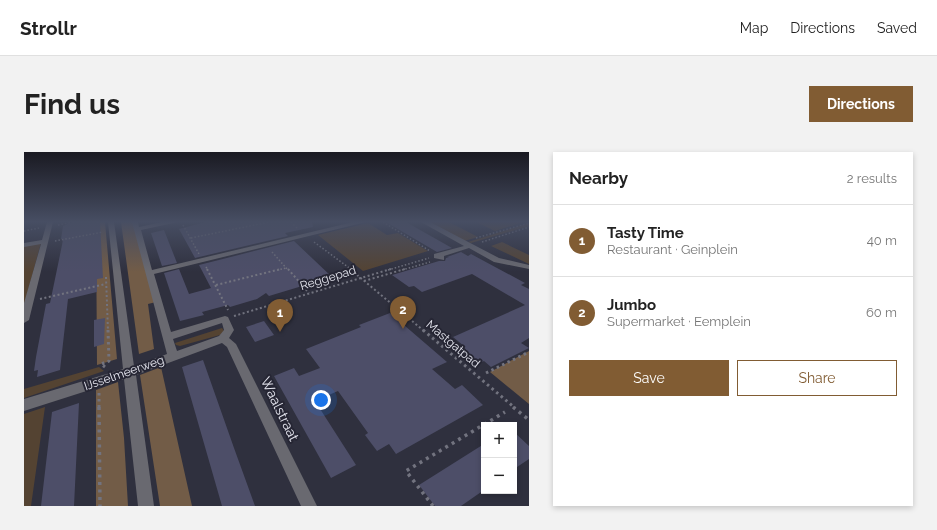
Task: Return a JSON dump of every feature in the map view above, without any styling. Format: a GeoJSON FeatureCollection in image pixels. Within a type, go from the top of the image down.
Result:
{"type":"FeatureCollection","features":[{"type":"Feature","properties":{"kind":"street"},"geometry":{"type":"LineString","coordinates":[[24,320],[46,239]]}},
{"type":"Feature","properties":{"kind":"street"},"geometry":{"type":"LineString","coordinates":[[109,239],[130,372],[146,506]]}},
{"type":"Feature","properties":{"kind":"street"},"geometry":{"type":"LineString","coordinates":[[140,239],[173,356]]}},
{"type":"Feature","properties":{"kind":"street"},"geometry":{"type":"LineString","coordinates":[[149,272],[291,239]]}},
{"type":"Feature","properties":{"kind":"street"},"geometry":{"type":"LineString","coordinates":[[455,239],[461,242],[472,242],[502,262],[529,267]]}},
{"type":"Feature","properties":{"kind":"street"},"geometry":{"type":"LineString","coordinates":[[24,245],[45,242]]}},
{"type":"Feature","properties":{"kind":"street"},"geometry":{"type":"LineString","coordinates":[[439,257],[472,242]]}},
{"type":"Feature","properties":{"kind":"street","name":"IJsselmeerweg"},"geometry":{"type":"LineString","coordinates":[[168,337],[226,329]]}},
{"type":"Feature","properties":{"kind":"street","name":"IJsselmeerweg"},"geometry":{"type":"LineString","coordinates":[[24,405],[130,372],[173,356],[226,329]]}},
{"type":"Feature","properties":{"kind":"street","name":"Waalstraat"},"geometry":{"type":"LineString","coordinates":[[226,329],[231,344],[309,506]]}},
{"type":"Feature","properties":{"kind":"path"},"geometry":{"type":"LineString","coordinates":[[45,242],[65,239]]}},
{"type":"Feature","properties":{"kind":"path","name":"Mastgatpad"},"geometry":{"type":"LineString","coordinates":[[310,239],[364,281],[529,420]]}},
{"type":"Feature","properties":{"kind":"path"},"geometry":{"type":"LineString","coordinates":[[409,239],[439,257]]}},
{"type":"Feature","properties":{"kind":"path"},"geometry":{"type":"LineString","coordinates":[[472,242],[482,239]]}},
{"type":"Feature","properties":{"kind":"path"},"geometry":{"type":"LineString","coordinates":[[472,242],[485,239]]}},
{"type":"Feature","properties":{"kind":"path"},"geometry":{"type":"LineString","coordinates":[[265,245],[309,293]]}},
{"type":"Feature","properties":{"kind":"path"},"geometry":{"type":"LineString","coordinates":[[364,281],[439,257]]}},
{"type":"Feature","properties":{"kind":"path","name":"Reggepad"},"geometry":{"type":"LineString","coordinates":[[226,329],[309,293],[439,257]]}},
{"type":"Feature","properties":{"kind":"path"},"geometry":{"type":"LineString","coordinates":[[216,285],[286,268]]}},
{"type":"Feature","properties":{"kind":"path"},"geometry":{"type":"LineString","coordinates":[[100,506],[99,382],[107,369],[101,364],[109,361],[105,272]]}},
{"type":"Feature","properties":{"kind":"path"},"geometry":{"type":"LineString","coordinates":[[27,306],[106,284]]}},
{"type":"Feature","properties":{"kind":"path"},"geometry":{"type":"LineString","coordinates":[[486,373],[529,352]]}},
{"type":"Feature","properties":{"kind":"path"},"geometry":{"type":"LineString","coordinates":[[433,506],[406,471],[505,412]]}},
{"type":"Feature","properties":{"kind":"shaded area"},"geometry":{"type":"Polygon","coordinates":[[[96,239],[106,239],[117,359],[97,365],[96,239]]]}},
{"type":"Feature","properties":{"kind":"shaded area"},"geometry":{"type":"Polygon","coordinates":[[[123,239],[140,239],[156,302],[148,304],[154,349],[139,354],[123,239]]]}},
{"type":"Feature","properties":{"kind":"shaded area"},"geometry":{"type":"Polygon","coordinates":[[[322,239],[407,239],[428,251],[363,271],[322,239]]]}},
{"type":"Feature","properties":{"kind":"shaded area"},"geometry":{"type":"Polygon","coordinates":[[[459,239],[473,239],[464,241],[459,239]]]}},
{"type":"Feature","properties":{"kind":"shaded area"},"geometry":{"type":"Polygon","coordinates":[[[479,239],[486,239],[471,243],[468,242],[479,239]]]}},
{"type":"Feature","properties":{"kind":"shaded area"},"geometry":{"type":"Polygon","coordinates":[[[502,242],[529,255],[529,264],[491,246],[502,242]]]}},
{"type":"Feature","properties":{"kind":"shaded area"},"geometry":{"type":"Polygon","coordinates":[[[41,243],[24,305],[24,246],[41,243]]]}},
{"type":"Feature","properties":{"kind":"shaded area"},"geometry":{"type":"Polygon","coordinates":[[[222,328],[224,331],[220,335],[180,346],[176,345],[175,343],[222,328]]]}},
{"type":"Feature","properties":{"kind":"shaded area"},"geometry":{"type":"Polygon","coordinates":[[[529,351],[529,404],[490,372],[529,351]]]}},
{"type":"Feature","properties":{"kind":"shaded area"},"geometry":{"type":"Polygon","coordinates":[[[99,367],[104,371],[24,398],[24,389],[99,367]]]}},
{"type":"Feature","properties":{"kind":"shaded area"},"geometry":{"type":"Polygon","coordinates":[[[161,367],[192,506],[160,506],[140,375],[161,367]]]}},
{"type":"Feature","properties":{"kind":"shaded area"},"geometry":{"type":"Polygon","coordinates":[[[118,382],[124,438],[128,506],[96,506],[96,390],[118,382]]]}},
{"type":"Feature","properties":{"kind":"shaded area"},"geometry":{"type":"Polygon","coordinates":[[[45,407],[31,506],[24,506],[24,414],[45,407]]]}},
{"type":"Feature","properties":{"kind":"building"},"geometry":{"type":"Polygon","coordinates":[[[61,239],[101,239],[103,278],[97,279],[97,292],[68,299],[60,370],[37,377],[38,370],[34,371],[36,357],[46,304],[50,303],[63,239],[61,239]]]}},
{"type":"Feature","properties":{"kind":"building"},"geometry":{"type":"Polygon","coordinates":[[[153,239],[167,239],[177,263],[162,266],[153,239]]]}},
{"type":"Feature","properties":{"kind":"building"},"geometry":{"type":"Polygon","coordinates":[[[184,239],[277,239],[195,258],[184,239]]]}},
{"type":"Feature","properties":{"kind":"building"},"geometry":{"type":"Polygon","coordinates":[[[414,239],[435,239],[452,248],[437,252],[414,239]]]}},
{"type":"Feature","properties":{"kind":"building"},"geometry":{"type":"Polygon","coordinates":[[[294,241],[332,277],[269,296],[266,293],[257,299],[230,307],[228,305],[202,312],[204,315],[180,321],[164,273],[179,269],[189,294],[211,288],[199,265],[294,241]]]}},
{"type":"Feature","properties":{"kind":"building"},"geometry":{"type":"Polygon","coordinates":[[[461,252],[468,256],[471,254],[525,283],[521,285],[529,289],[529,338],[521,343],[529,348],[491,367],[484,361],[478,364],[458,348],[464,346],[453,337],[525,305],[472,274],[422,292],[414,286],[409,287],[392,275],[439,261],[445,261],[446,258],[449,257],[447,257],[461,252]]]}},
{"type":"Feature","properties":{"kind":"building"},"geometry":{"type":"Polygon","coordinates":[[[390,313],[447,362],[432,369],[455,389],[462,385],[483,405],[396,454],[389,444],[377,451],[365,435],[368,433],[338,391],[315,401],[356,465],[331,478],[274,376],[294,368],[299,376],[320,368],[306,349],[361,327],[359,325],[390,313]]]}},
{"type":"Feature","properties":{"kind":"building"},"geometry":{"type":"Polygon","coordinates":[[[105,318],[104,344],[94,347],[94,320],[105,318]]]}},
{"type":"Feature","properties":{"kind":"building"},"geometry":{"type":"Polygon","coordinates":[[[264,321],[274,335],[255,342],[246,327],[264,321]]]}},
{"type":"Feature","properties":{"kind":"building"},"geometry":{"type":"Polygon","coordinates":[[[203,360],[255,506],[222,506],[182,367],[203,360]]]}},
{"type":"Feature","properties":{"kind":"building"},"geometry":{"type":"Polygon","coordinates":[[[79,403],[74,506],[41,506],[52,412],[79,403]]]}},
{"type":"Feature","properties":{"kind":"building"},"geometry":{"type":"Polygon","coordinates":[[[517,435],[529,446],[529,459],[517,467],[517,435]]]}},
{"type":"Feature","properties":{"kind":"building"},"geometry":{"type":"Polygon","coordinates":[[[481,446],[481,492],[461,506],[435,506],[419,485],[481,446]]]}},
{"type":"Feature","properties":{"kind":"place","name":"Jumbo"},"geometry":{"type":"Point","coordinates":[403,329]}},
{"type":"Feature","properties":{"kind":"place","name":"Tasty Time"},"geometry":{"type":"Point","coordinates":[280,332]}}]}
